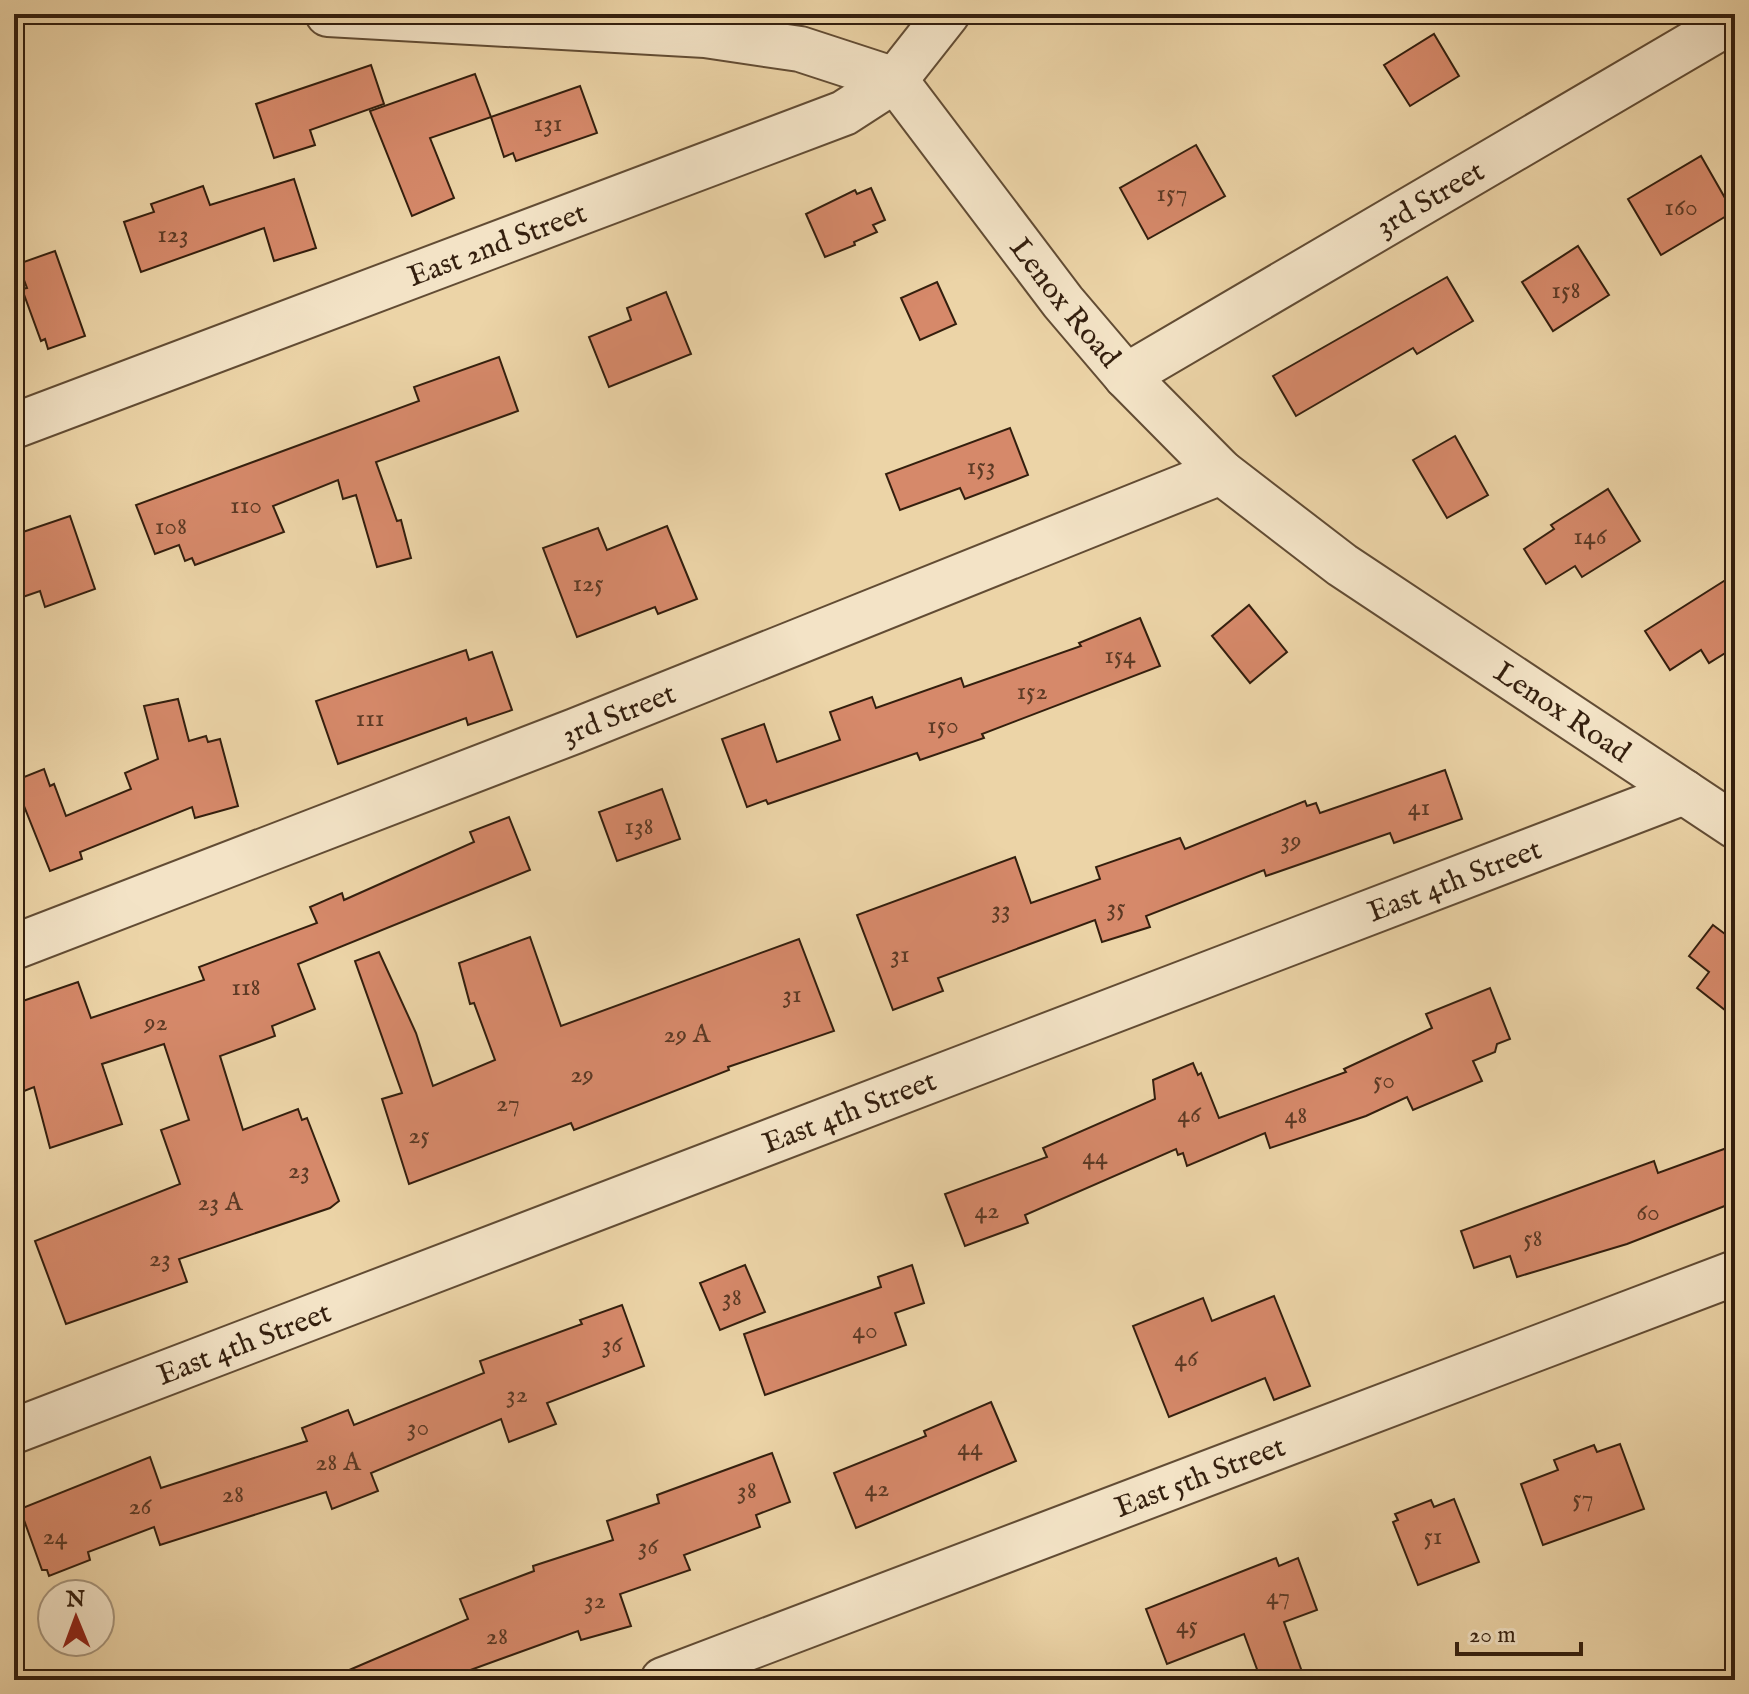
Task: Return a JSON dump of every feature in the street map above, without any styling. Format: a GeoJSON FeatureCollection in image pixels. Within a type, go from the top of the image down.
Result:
{"type":"FeatureCollection","features":[{"type":"Feature","properties":{"kind":"street"},"geometry":{"type":"LineString","coordinates":[[328,14],[705,35],[800,49],[895,80]]}},
{"type":"Feature","properties":{"kind":"street","name":"East 2nd Street"},"geometry":{"type":"LineString","coordinates":[[14,426],[844,113],[895,80],[947,14]]}},
{"type":"Feature","properties":{"kind":"street","name":"3rd Street"},"geometry":{"type":"LineString","coordinates":[[1126,376],[1735,19]]}},
{"type":"Feature","properties":{"kind":"street","name":"Lenox Road"},"geometry":{"type":"LineString","coordinates":[[895,80],[1063,302],[1126,376],[1221,472],[1342,565],[1735,826]]}},
{"type":"Feature","properties":{"kind":"street","name":"3rd Street"},"geometry":{"type":"LineString","coordinates":[[14,947],[590,725],[1221,472]]}},
{"type":"Feature","properties":{"kind":"street","name":"East 4th Street"},"geometry":{"type":"LineString","coordinates":[[14,1431],[1684,792]]}},
{"type":"Feature","properties":{"kind":"street","name":"East 5th Street"},"geometry":{"type":"LineString","coordinates":[[663,1680],[1735,1273]]}},
{"type":"Feature","properties":{"kind":"building"},"geometry":{"type":"Polygon","coordinates":[[[1434,34],[1459,76],[1410,106],[1384,65],[1434,34]]]}},
{"type":"Feature","properties":{"kind":"building"},"geometry":{"type":"Polygon","coordinates":[[[371,65],[384,104],[310,130],[315,145],[274,158],[256,104],[371,65]]]}},
{"type":"Feature","properties":{"kind":"building"},"geometry":{"type":"Polygon","coordinates":[[[475,74],[491,117],[430,138],[454,198],[412,216],[370,111],[475,74]]]}},
{"type":"Feature","properties":{"kind":"building"},"geometry":{"type":"Polygon","coordinates":[[[580,86],[597,133],[516,161],[513,153],[504,157],[491,117],[580,86]]]}},
{"type":"Feature","properties":{"kind":"building"},"geometry":{"type":"Polygon","coordinates":[[[1196,145],[1225,196],[1148,239],[1120,188],[1196,145]]]}},
{"type":"Feature","properties":{"kind":"building"},"geometry":{"type":"Polygon","coordinates":[[[1701,156],[1733,212],[1661,255],[1628,199],[1701,156]]]}},
{"type":"Feature","properties":{"kind":"building"},"geometry":{"type":"Polygon","coordinates":[[[294,179],[316,248],[274,261],[264,228],[141,272],[124,222],[154,212],[151,204],[203,186],[210,205],[294,179]]]}},
{"type":"Feature","properties":{"kind":"building"},"geometry":{"type":"Polygon","coordinates":[[[871,188],[885,220],[873,225],[877,232],[825,257],[806,214],[855,190],[857,194],[871,188]]]}},
{"type":"Feature","properties":{"kind":"building"},"geometry":{"type":"Polygon","coordinates":[[[1578,246],[1609,295],[1553,331],[1522,282],[1578,246]]]}},
{"type":"Feature","properties":{"kind":"building"},"geometry":{"type":"Polygon","coordinates":[[[55,251],[85,336],[48,349],[45,339],[41,341],[22,289],[27,288],[18,264],[55,251]]]}},
{"type":"Feature","properties":{"kind":"building"},"geometry":{"type":"Polygon","coordinates":[[[1447,277],[1473,321],[1417,354],[1413,348],[1296,416],[1273,376],[1447,277]]]}},
{"type":"Feature","properties":{"kind":"building"},"geometry":{"type":"Polygon","coordinates":[[[937,282],[956,324],[920,340],[901,298],[937,282]]]}},
{"type":"Feature","properties":{"kind":"building"},"geometry":{"type":"Polygon","coordinates":[[[666,292],[691,354],[609,387],[589,337],[631,320],[627,308],[666,292]]]}},
{"type":"Feature","properties":{"kind":"building"},"geometry":{"type":"Polygon","coordinates":[[[499,357],[518,411],[376,462],[397,521],[401,520],[411,558],[377,567],[356,495],[343,499],[338,480],[273,506],[284,532],[195,565],[192,558],[185,561],[179,545],[155,554],[136,505],[419,401],[414,387],[499,357]]]}},
{"type":"Feature","properties":{"kind":"building"},"geometry":{"type":"Polygon","coordinates":[[[1010,428],[1028,475],[965,499],[960,488],[900,510],[886,474],[1010,428]]]}},
{"type":"Feature","properties":{"kind":"building"},"geometry":{"type":"Polygon","coordinates":[[[1455,436],[1488,495],[1447,518],[1413,460],[1455,436]]]}},
{"type":"Feature","properties":{"kind":"building"},"geometry":{"type":"Polygon","coordinates":[[[1608,489],[1640,541],[1582,577],[1575,566],[1546,584],[1524,549],[1554,529],[1551,525],[1608,489]]]}},
{"type":"Feature","properties":{"kind":"building"},"geometry":{"type":"Polygon","coordinates":[[[70,516],[95,589],[45,607],[40,591],[14,600],[14,535],[70,516]]]}},
{"type":"Feature","properties":{"kind":"building"},"geometry":{"type":"Polygon","coordinates":[[[667,526],[697,599],[658,614],[655,607],[577,637],[543,548],[598,528],[607,550],[667,526]]]}},
{"type":"Feature","properties":{"kind":"building"},"geometry":{"type":"Polygon","coordinates":[[[1735,574],[1735,647],[1709,663],[1701,650],[1670,670],[1645,631],[1735,574]]]}},
{"type":"Feature","properties":{"kind":"building"},"geometry":{"type":"Polygon","coordinates":[[[1249,605],[1287,652],[1250,683],[1212,636],[1249,605]]]}},
{"type":"Feature","properties":{"kind":"building"},"geometry":{"type":"Polygon","coordinates":[[[1140,618],[1160,666],[982,734],[984,738],[920,760],[917,753],[768,804],[766,800],[747,807],[722,739],[764,724],[777,762],[840,740],[830,712],[872,697],[876,708],[961,678],[964,687],[1081,646],[1079,643],[1140,618]]]}},
{"type":"Feature","properties":{"kind":"building"},"geometry":{"type":"Polygon","coordinates":[[[466,650],[469,660],[492,652],[512,710],[468,725],[466,718],[338,764],[316,701],[466,650]]]}},
{"type":"Feature","properties":{"kind":"building"},"geometry":{"type":"Polygon","coordinates":[[[178,699],[189,741],[206,736],[208,742],[220,739],[238,806],[195,818],[192,807],[80,852],[82,859],[50,871],[14,781],[44,769],[50,786],[54,784],[66,816],[131,789],[125,773],[158,759],[144,706],[178,699]]]}},
{"type":"Feature","properties":{"kind":"building"},"geometry":{"type":"Polygon","coordinates":[[[1445,770],[1462,819],[1394,843],[1390,833],[1266,876],[1264,870],[1146,916],[1150,927],[1102,942],[1095,920],[938,978],[943,991],[893,1010],[857,915],[1015,857],[1031,903],[1100,879],[1096,867],[1180,838],[1185,849],[1305,801],[1307,806],[1316,803],[1320,813],[1445,770]]]}},
{"type":"Feature","properties":{"kind":"building"},"geometry":{"type":"Polygon","coordinates":[[[662,789],[680,839],[617,861],[599,812],[662,789]]]}},
{"type":"Feature","properties":{"kind":"building"},"geometry":{"type":"Polygon","coordinates":[[[509,817],[530,870],[298,964],[315,1009],[272,1026],[275,1036],[220,1056],[243,1130],[298,1109],[302,1120],[307,1118],[339,1201],[330,1208],[179,1259],[187,1282],[66,1324],[35,1241],[180,1184],[161,1130],[189,1120],[164,1044],[102,1064],[122,1124],[50,1148],[34,1087],[14,1095],[14,1004],[78,982],[91,1018],[204,980],[199,967],[317,923],[310,907],[342,893],[344,900],[474,842],[470,832],[509,817]]]}},
{"type":"Feature","properties":{"kind":"building"},"geometry":{"type":"Polygon","coordinates":[[[1713,925],[1733,940],[1735,938],[1735,1018],[1697,988],[1709,972],[1689,956],[1713,925]]]}},
{"type":"Feature","properties":{"kind":"building"},"geometry":{"type":"Polygon","coordinates":[[[530,937],[561,1026],[799,939],[834,1031],[728,1067],[729,1070],[574,1130],[571,1123],[409,1184],[382,1099],[402,1093],[355,961],[379,952],[416,1033],[433,1086],[495,1060],[474,1003],[470,1004],[459,963],[530,937]]]}},
{"type":"Feature","properties":{"kind":"building"},"geometry":{"type":"Polygon","coordinates":[[[1490,988],[1510,1039],[1497,1044],[1495,1052],[1473,1061],[1482,1081],[1413,1110],[1407,1097],[1366,1116],[1270,1148],[1265,1133],[1187,1166],[1183,1153],[1178,1155],[1176,1149],[1025,1215],[1028,1223],[965,1246],[945,1194],[1047,1157],[1043,1148],[1155,1099],[1153,1080],[1193,1063],[1198,1075],[1201,1073],[1219,1118],[1346,1072],[1344,1069],[1432,1028],[1426,1014],[1490,988]]]}},
{"type":"Feature","properties":{"kind":"building"},"geometry":{"type":"Polygon","coordinates":[[[1735,1145],[1735,1202],[1627,1244],[1517,1277],[1510,1256],[1474,1268],[1461,1231],[1654,1161],[1658,1173],[1735,1145]]]}},
{"type":"Feature","properties":{"kind":"building"},"geometry":{"type":"Polygon","coordinates":[[[745,1265],[765,1312],[720,1330],[700,1283],[745,1265]]]}},
{"type":"Feature","properties":{"kind":"building"},"geometry":{"type":"Polygon","coordinates":[[[912,1265],[924,1303],[895,1313],[906,1345],[765,1395],[744,1334],[881,1287],[878,1277],[912,1265]]]}},
{"type":"Feature","properties":{"kind":"building"},"geometry":{"type":"Polygon","coordinates":[[[1274,1296],[1310,1386],[1274,1400],[1265,1378],[1169,1417],[1133,1326],[1203,1298],[1212,1321],[1274,1296]]]}},
{"type":"Feature","properties":{"kind":"building"},"geometry":{"type":"Polygon","coordinates":[[[622,1305],[644,1366],[547,1403],[556,1424],[509,1442],[501,1419],[371,1473],[378,1491],[332,1509],[326,1492],[160,1545],[154,1527],[88,1552],[90,1560],[49,1576],[47,1570],[42,1570],[20,1509],[150,1457],[161,1488],[307,1441],[302,1428],[348,1410],[354,1425],[484,1373],[480,1361],[582,1324],[580,1320],[622,1305]]]}},
{"type":"Feature","properties":{"kind":"building"},"geometry":{"type":"Polygon","coordinates":[[[991,1402],[1016,1461],[856,1528],[834,1473],[926,1436],[924,1431],[991,1402]]]}},
{"type":"Feature","properties":{"kind":"building"},"geometry":{"type":"Polygon","coordinates":[[[1620,1444],[1644,1509],[1543,1545],[1521,1484],[1558,1470],[1554,1460],[1594,1445],[1597,1452],[1620,1444]]]}},
{"type":"Feature","properties":{"kind":"building"},"geometry":{"type":"Polygon","coordinates":[[[772,1453],[790,1502],[756,1515],[760,1527],[684,1555],[690,1570],[620,1594],[631,1626],[581,1640],[578,1631],[443,1680],[326,1680],[468,1619],[460,1599],[534,1571],[533,1566],[613,1540],[607,1521],[659,1503],[657,1495],[772,1453]]]}},
{"type":"Feature","properties":{"kind":"building"},"geometry":{"type":"Polygon","coordinates":[[[1454,1499],[1479,1562],[1418,1585],[1393,1522],[1398,1520],[1395,1514],[1431,1500],[1434,1507],[1454,1499]]]}},
{"type":"Feature","properties":{"kind":"building"},"geometry":{"type":"Polygon","coordinates":[[[1276,1558],[1279,1566],[1298,1558],[1317,1610],[1284,1622],[1305,1680],[1261,1680],[1244,1634],[1167,1664],[1146,1609],[1276,1558]]]}}]}
